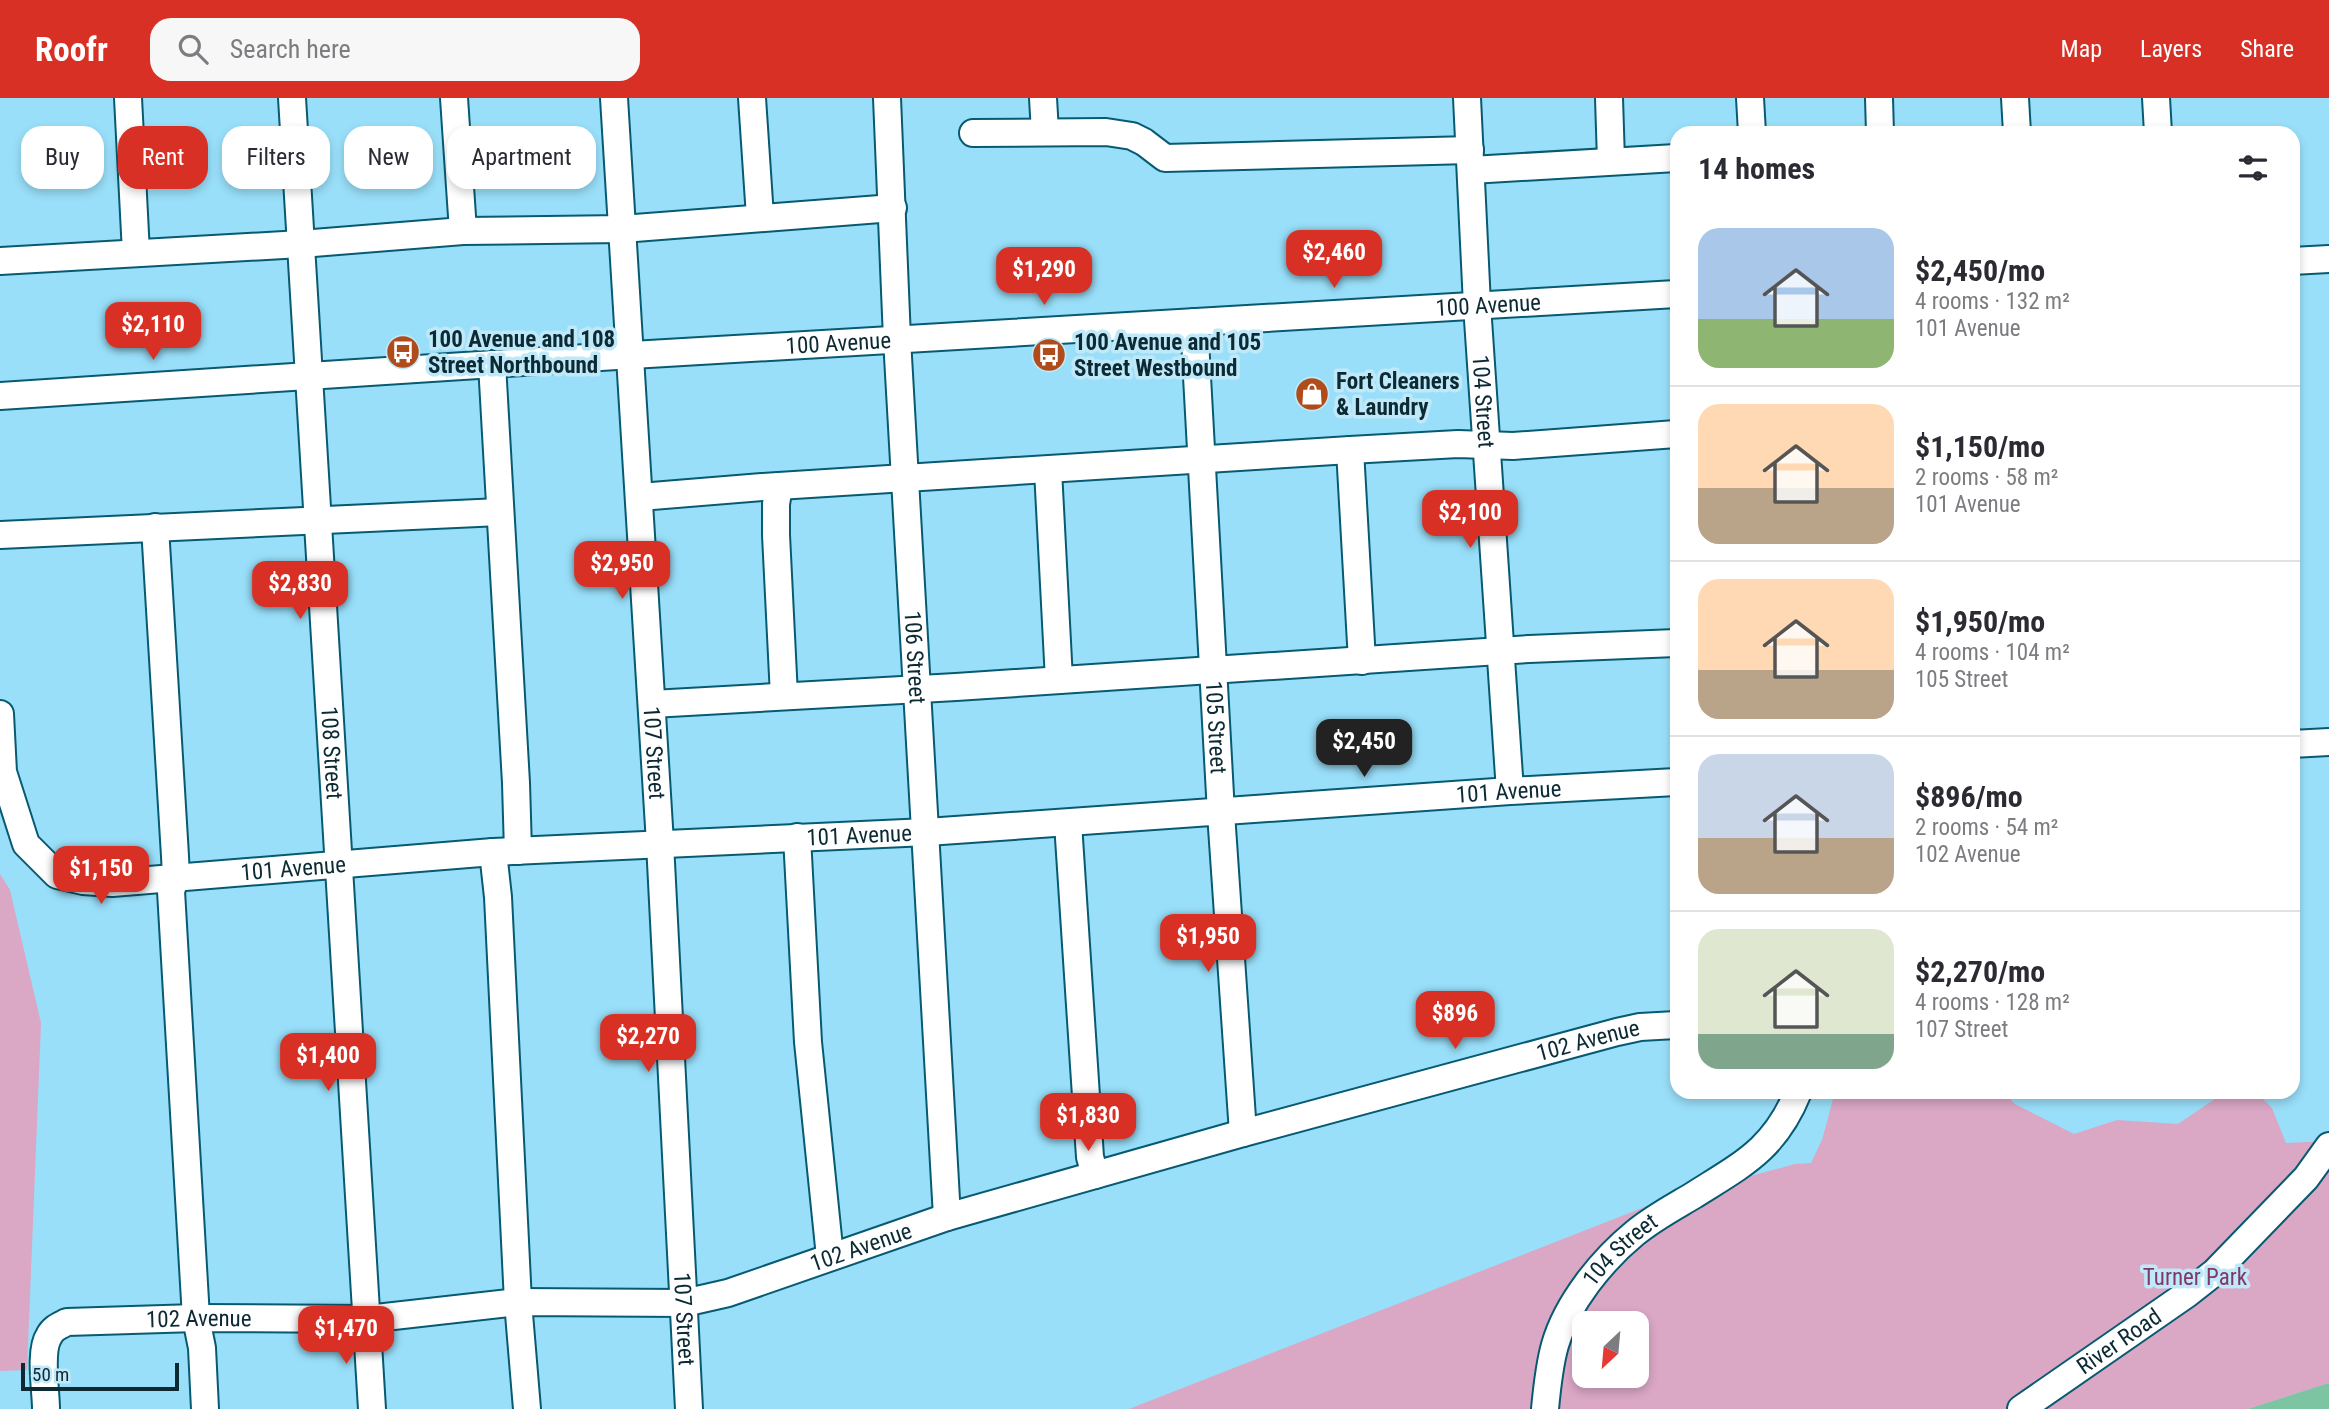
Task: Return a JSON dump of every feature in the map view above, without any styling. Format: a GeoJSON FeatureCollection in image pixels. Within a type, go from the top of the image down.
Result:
{"type":"FeatureCollection","features":[{"type":"Feature","properties":{"kind":"street"},"geometry":{"type":"LineString","coordinates":[[128,98],[136,253]]}},
{"type":"Feature","properties":{"kind":"street","name":"108 Street"},"geometry":{"type":"LineString","coordinates":[[292,98],[372,1409]]}},
{"type":"Feature","properties":{"kind":"street"},"geometry":{"type":"LineString","coordinates":[[454,98],[463,232]]}},
{"type":"Feature","properties":{"kind":"street","name":"107 Street"},"geometry":{"type":"LineString","coordinates":[[614,98],[632,355],[660,843],[689,1409]]}},
{"type":"Feature","properties":{"kind":"street"},"geometry":{"type":"LineString","coordinates":[[752,98],[760,217]]}},
{"type":"Feature","properties":{"kind":"street","name":"106 Street"},"geometry":{"type":"LineString","coordinates":[[887,98],[897,339],[947,1217]]}},
{"type":"Feature","properties":{"kind":"street"},"geometry":{"type":"LineString","coordinates":[[1043,98],[1045,132]]}},
{"type":"Feature","properties":{"kind":"street","name":"104 Street"},"geometry":{"type":"LineString","coordinates":[[1467,98],[1477,305],[1510,791]]}},
{"type":"Feature","properties":{"kind":"street"},"geometry":{"type":"LineString","coordinates":[[1609,98],[1611,161]]}},
{"type":"Feature","properties":{"kind":"street"},"geometry":{"type":"LineString","coordinates":[[1750,98],[1752,126]]}},
{"type":"Feature","properties":{"kind":"street"},"geometry":{"type":"LineString","coordinates":[[1879,98],[1880,126]]}},
{"type":"Feature","properties":{"kind":"street"},"geometry":{"type":"LineString","coordinates":[[2015,98],[2017,126]]}},
{"type":"Feature","properties":{"kind":"street"},"geometry":{"type":"LineString","coordinates":[[2156,98],[2158,126]]}},
{"type":"Feature","properties":{"kind":"street"},"geometry":{"type":"LineString","coordinates":[[973,133],[1106,132],[1132,136],[1166,158],[1611,161],[1670,158]]}},
{"type":"Feature","properties":{"kind":"street"},"geometry":{"type":"LineString","coordinates":[[0,261],[463,232],[622,229],[893,208]]}},
{"type":"Feature","properties":{"kind":"street"},"geometry":{"type":"LineString","coordinates":[[2300,261],[2329,259]]}},
{"type":"Feature","properties":{"kind":"street","name":"100 Avenue"},"geometry":{"type":"LineString","coordinates":[[0,396],[632,355],[1670,294]]}},
{"type":"Feature","properties":{"kind":"street","name":"105 Street"},"geometry":{"type":"LineString","coordinates":[[1194,322],[1221,813],[1243,1133]]}},
{"type":"Feature","properties":{"kind":"street"},"geometry":{"type":"LineString","coordinates":[[492,364],[516,783],[498,897],[518,1303],[527,1409]]}},
{"type":"Feature","properties":{"kind":"street"},"geometry":{"type":"LineString","coordinates":[[640,497],[779,485],[1458,444],[1513,446],[1670,433]]}},
{"type":"Feature","properties":{"kind":"street"},"geometry":{"type":"LineString","coordinates":[[1350,450],[1362,661]]}},
{"type":"Feature","properties":{"kind":"street"},"geometry":{"type":"LineString","coordinates":[[1048,470],[1059,680]]}},
{"type":"Feature","properties":{"kind":"street"},"geometry":{"type":"LineString","coordinates":[[779,485],[776,535],[784,696]]}},
{"type":"Feature","properties":{"kind":"street"},"geometry":{"type":"LineString","coordinates":[[0,535],[500,512]]}},
{"type":"Feature","properties":{"kind":"street"},"geometry":{"type":"LineString","coordinates":[[155,527],[176,877],[171,891],[196,1318],[202,1348],[205,1409]]}},
{"type":"Feature","properties":{"kind":"street"},"geometry":{"type":"LineString","coordinates":[[652,705],[1670,643]]}},
{"type":"Feature","properties":{"kind":"street","name":"101 Avenue"},"geometry":{"type":"LineString","coordinates":[[0,714],[3,772],[26,844],[57,875],[83,881],[112,883],[337,863],[505,852],[927,832],[1670,782]]}},
{"type":"Feature","properties":{"kind":"street"},"geometry":{"type":"LineString","coordinates":[[2300,744],[2329,742]]}},
{"type":"Feature","properties":{"kind":"street"},"geometry":{"type":"LineString","coordinates":[[1068,823],[1090,1157],[1095,1175]]}},
{"type":"Feature","properties":{"kind":"street"},"geometry":{"type":"LineString","coordinates":[[797,837],[808,1042],[830,1257]]}},
{"type":"Feature","properties":{"kind":"street","name":"102 Avenue"},"geometry":{"type":"LineString","coordinates":[[47,1409],[44,1355],[47,1338],[55,1328],[67,1322],[196,1318],[366,1320],[518,1303],[684,1303],[727,1293],[947,1217],[1243,1133],[1617,1032],[1670,1025]]}},
{"type":"Feature","properties":{"kind":"street","name":"104 Street"},"geometry":{"type":"LineString","coordinates":[[1545,1409],[1551,1363],[1561,1328],[1587,1286],[1618,1248],[1658,1217],[1743,1164],[1768,1144],[1795,1099]]}},
{"type":"Feature","properties":{"kind":"street","name":"River Road"},"geometry":{"type":"LineString","coordinates":[[2021,1409],[2215,1272],[2306,1178],[2329,1146]]}},
{"type":"Feature","properties":{"kind":"green space"},"geometry":{"type":"Polygon","coordinates":[[[0,874],[10,890],[41,1023],[27,1370],[0,1371],[0,874]]]}},
{"type":"Feature","properties":{"kind":"green space","name":"Turner Park"},"geometry":{"type":"Polygon","coordinates":[[[1833,1099],[2010,1099],[2074,1134],[2117,1120],[2178,1124],[2215,1099],[2263,1099],[2272,1108],[2286,1143],[2329,1141],[2329,1383],[2248,1409],[1129,1409],[1660,1201],[1795,1164],[1811,1163],[1822,1140],[1833,1099]]]}},
{"type":"Feature","properties":{"kind":"shaded area"},"geometry":{"type":"Polygon","coordinates":[[[2329,1383],[2329,1409],[2248,1409],[2329,1383]]]}},
{"type":"Feature","properties":{"kind":"place","name":"100 Avenue and 108 Street Northbound"},"geometry":{"type":"Point","coordinates":[403,352]}},
{"type":"Feature","properties":{"kind":"place","name":"100 Avenue and 105 Street Westbound"},"geometry":{"type":"Point","coordinates":[1049,355]}},
{"type":"Feature","properties":{"kind":"place","name":"Fort Cleaners & Laundry"},"geometry":{"type":"Point","coordinates":[1312,394]}}]}
